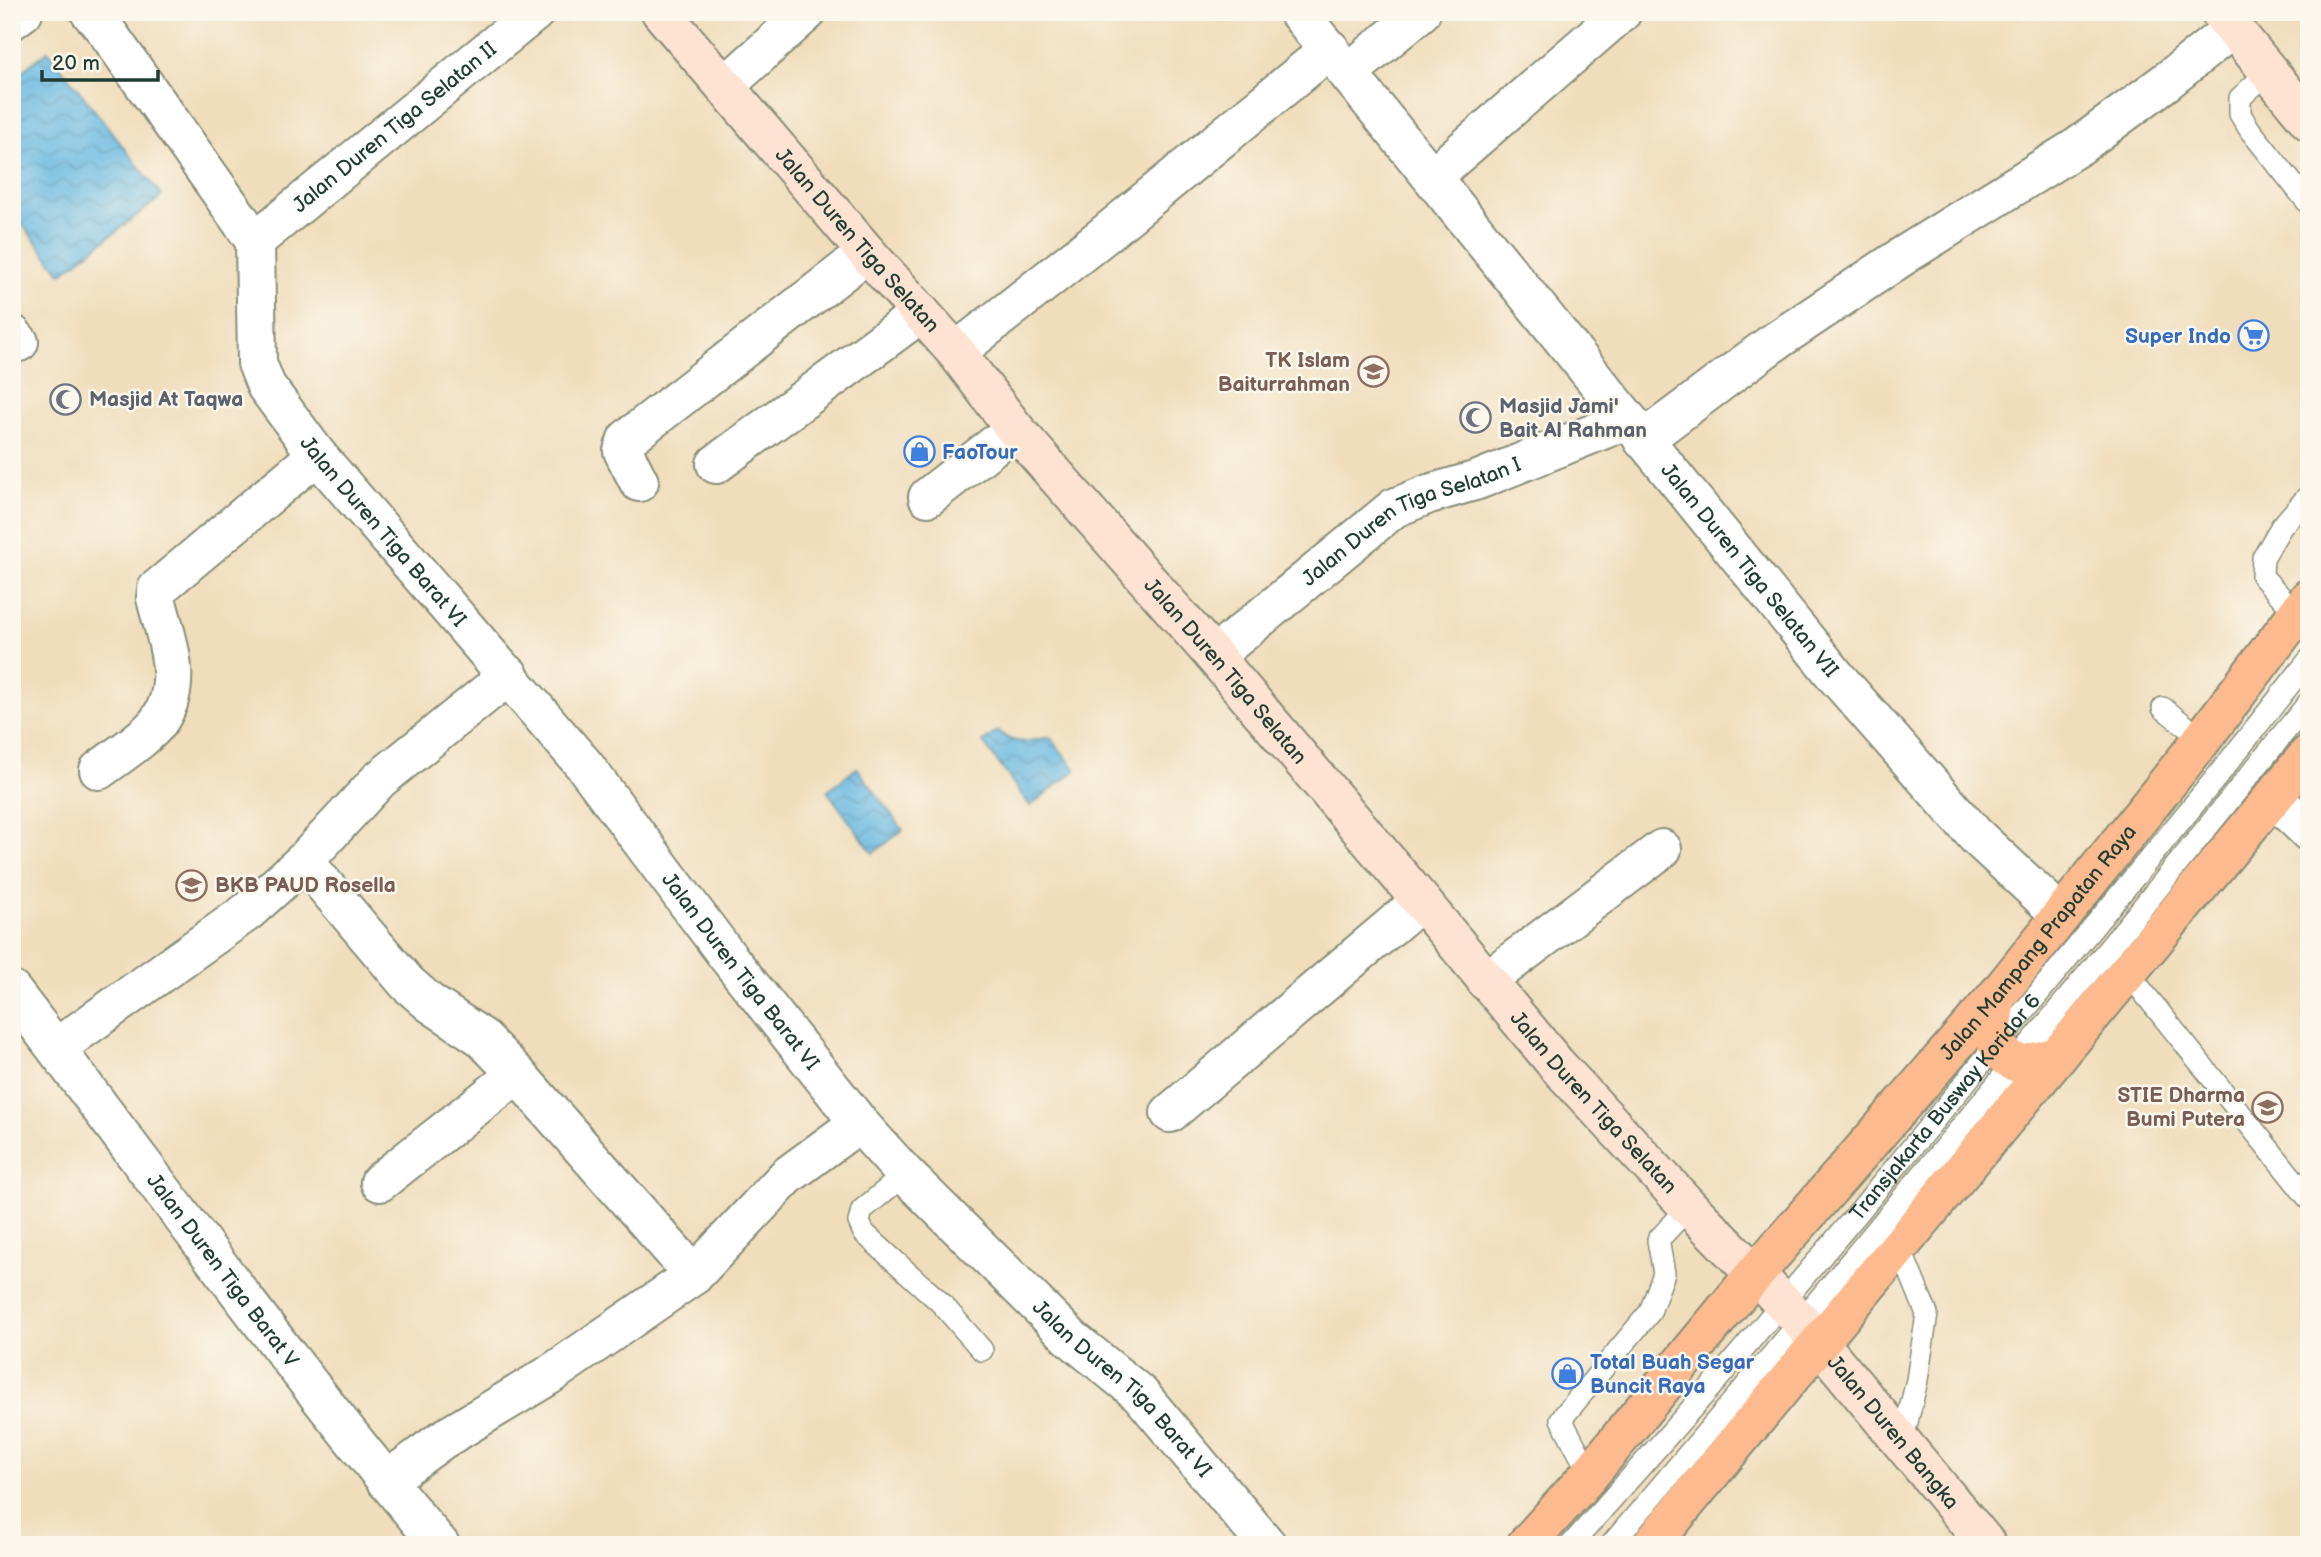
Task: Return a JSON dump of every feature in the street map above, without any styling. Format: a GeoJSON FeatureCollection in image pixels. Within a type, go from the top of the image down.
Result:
{"type":"FeatureCollection","features":[{"type":"Feature","properties":{"kind":"main road","name":"Jalan Mampang Prapatan Raya"},"geometry":{"type":"LineString","coordinates":[[1526,1545],[1590,1474],[1754,1275],[1996,998],[2200,742],[2304,604]]}},
{"type":"Feature","properties":{"kind":"main road"},"geometry":{"type":"LineString","coordinates":[[1651,1545],[1801,1322],[1900,1248],[2309,754]]}},
{"type":"Feature","properties":{"kind":"main road"},"geometry":{"type":"LineString","coordinates":[[1996,998],[1991,1032],[2005,1052],[2026,1064],[2058,1056]]}},
{"type":"Feature","properties":{"kind":"street"},"geometry":{"type":"LineString","coordinates":[[12,20],[23,12]]}},
{"type":"Feature","properties":{"kind":"street","name":"Jalan Duren Tiga Selatan II"},"geometry":{"type":"LineString","coordinates":[[255,241],[535,12]]}},
{"type":"Feature","properties":{"kind":"street","name":"Jalan Duren Tiga Selatan"},"geometry":{"type":"LineString","coordinates":[[661,12],[867,253],[956,352],[1015,429],[1214,656],[1556,1064],[1801,1322]]}},
{"type":"Feature","properties":{"kind":"street"},"geometry":{"type":"LineString","coordinates":[[725,86],[807,12]]}},
{"type":"Feature","properties":{"kind":"street","name":"Jalan Duren Tiga Selatan VII"},"geometry":{"type":"LineString","coordinates":[[1298,12],[1838,679],[1976,836],[2062,915]]}},
{"type":"Feature","properties":{"kind":"street"},"geometry":{"type":"LineString","coordinates":[[956,352],[1144,203],[1339,61],[1421,12]]}},
{"type":"Feature","properties":{"kind":"street"},"geometry":{"type":"LineString","coordinates":[[1433,176],[1622,12]]}},
{"type":"Feature","properties":{"kind":"street"},"geometry":{"type":"LineString","coordinates":[[107,18],[255,241]]}},
{"type":"Feature","properties":{"kind":"street"},"geometry":{"type":"LineString","coordinates":[[2227,20],[2309,121]]}},
{"type":"Feature","properties":{"kind":"street","name":"Jalan Duren Tiga Selatan I"},"geometry":{"type":"LineString","coordinates":[[1214,656],[1394,508],[1429,494],[1635,430],[1770,345],[1906,254],[2079,146],[2167,81],[2227,20]]}},
{"type":"Feature","properties":{"kind":"street","name":"Jalan Duren Tiga Barat VI"},"geometry":{"type":"LineString","coordinates":[[255,241],[257,363],[266,386],[317,455],[585,766],[859,1123],[905,1174],[1072,1339],[1140,1394],[1267,1545]]}},
{"type":"Feature","properties":{"kind":"street"},"geometry":{"type":"LineString","coordinates":[[639,482],[622,451],[627,439],[867,253]]}},
{"type":"Feature","properties":{"kind":"street"},"geometry":{"type":"LineString","coordinates":[[716,464],[921,313]]}},
{"type":"Feature","properties":{"kind":"street"},"geometry":{"type":"LineString","coordinates":[[928,497],[1015,429]]}},
{"type":"Feature","properties":{"kind":"street"},"geometry":{"type":"LineString","coordinates":[[99,770],[157,724],[171,698],[173,665],[156,598],[157,589],[317,455]]}},
{"type":"Feature","properties":{"kind":"street"},"geometry":{"type":"LineString","coordinates":[[56,1048],[247,912],[303,861],[379,780],[509,676]]}},
{"type":"Feature","properties":{"kind":"street"},"geometry":{"type":"LineString","coordinates":[[2274,798],[2309,831]]}},
{"type":"Feature","properties":{"kind":"street"},"geometry":{"type":"LineString","coordinates":[[1486,981],[1662,849]]}},
{"type":"Feature","properties":{"kind":"street"},"geometry":{"type":"LineString","coordinates":[[303,861],[407,983],[430,1003],[481,1037],[517,1074],[694,1275]]}},
{"type":"Feature","properties":{"kind":"street"},"geometry":{"type":"LineString","coordinates":[[1170,1113],[1421,901]]}},
{"type":"Feature","properties":{"kind":"street","name":"Jalan Duren Tiga Barat V"},"geometry":{"type":"LineString","coordinates":[[12,991],[223,1271],[386,1481],[440,1545]]}},
{"type":"Feature","properties":{"kind":"street"},"geometry":{"type":"LineString","coordinates":[[380,1182],[517,1074]]}},
{"type":"Feature","properties":{"kind":"street"},"geometry":{"type":"LineString","coordinates":[[386,1481],[442,1440],[548,1376],[694,1275],[787,1176],[859,1123]]}},
{"type":"Feature","properties":{"kind":"street","name":"Jalan Duren Bangka"},"geometry":{"type":"LineString","coordinates":[[1801,1322],[1987,1545]]}},
{"type":"Feature","properties":{"kind":"lane"},"geometry":{"type":"LineString","coordinates":[[2269,71],[2240,98],[2240,114],[2249,130],[2309,204]]}},
{"type":"Feature","properties":{"kind":"lane"},"geometry":{"type":"LineString","coordinates":[[2304,604],[2284,600],[2262,576],[2263,558],[2281,527],[2309,495]]}},
{"type":"Feature","properties":{"kind":"lane","name":"Transjakarta Busway Koridor 6"},"geometry":{"type":"LineString","coordinates":[[1611,1545],[1801,1322],[2005,1052],[2309,660]]}},
{"type":"Feature","properties":{"kind":"lane","name":"Transjakarta Busway Koridor 6"},"geometry":{"type":"LineString","coordinates":[[2005,1052],[2128,925],[2309,702]]}},
{"type":"Feature","properties":{"kind":"lane"},"geometry":{"type":"LineString","coordinates":[[2163,708],[2193,732],[2200,742]]}},
{"type":"Feature","properties":{"kind":"lane"},"geometry":{"type":"LineString","coordinates":[[2128,973],[2309,1199]]}},
{"type":"Feature","properties":{"kind":"lane"},"geometry":{"type":"LineString","coordinates":[[905,1174],[862,1210],[859,1222],[864,1233],[941,1303],[982,1350]]}},
{"type":"Feature","properties":{"kind":"lane"},"geometry":{"type":"LineString","coordinates":[[1590,1474],[1561,1419],[1650,1312],[1664,1273],[1658,1240],[1689,1207]]}},
{"type":"Feature","properties":{"kind":"lane"},"geometry":{"type":"LineString","coordinates":[[1900,1248],[1927,1314],[1917,1380],[1902,1443]]}},
{"type":"Feature","properties":{"kind":"lane","name":"Transjakarta Busway Koridor 6"},"geometry":{"type":"LineString","coordinates":[[1571,1545],[1708,1390],[1801,1322]]}},
{"type":"Feature","properties":{"kind":"water"},"geometry":{"type":"Polygon","coordinates":[[[48,51],[162,196],[61,274],[12,211],[12,79],[48,51]]]}},
{"type":"Feature","properties":{"kind":"water"},"geometry":{"type":"Polygon","coordinates":[[[998,731],[1016,741],[1050,737],[1076,770],[1030,806],[983,742],[998,731]]]}},
{"type":"Feature","properties":{"kind":"water"},"geometry":{"type":"Polygon","coordinates":[[[857,768],[903,830],[873,853],[827,791],[857,768]]]}},
{"type":"Feature","properties":{"kind":"place","name":"Super Indo"},"geometry":{"type":"Point","coordinates":[2254,336]}},
{"type":"Feature","properties":{"kind":"place","name":"TK Islam Baiturrahman"},"geometry":{"type":"Point","coordinates":[1373,372]}},
{"type":"Feature","properties":{"kind":"place","name":"Masjid At Taqwa"},"geometry":{"type":"Point","coordinates":[66,399]}},
{"type":"Feature","properties":{"kind":"place","name":"Masjid Jami' Bait Al Rahman"},"geometry":{"type":"Point","coordinates":[1476,418]}},
{"type":"Feature","properties":{"kind":"place","name":"FaoTour"},"geometry":{"type":"Point","coordinates":[919,452]}},
{"type":"Feature","properties":{"kind":"place","name":"BKB PAUD Rosella"},"geometry":{"type":"Point","coordinates":[192,885]}},
{"type":"Feature","properties":{"kind":"place","name":"STIE Dharma Bumi Putera"},"geometry":{"type":"Point","coordinates":[2268,1107]}},
{"type":"Feature","properties":{"kind":"place","name":"Total Buah Segar Buncit Raya"},"geometry":{"type":"Point","coordinates":[1567,1374]}}]}
